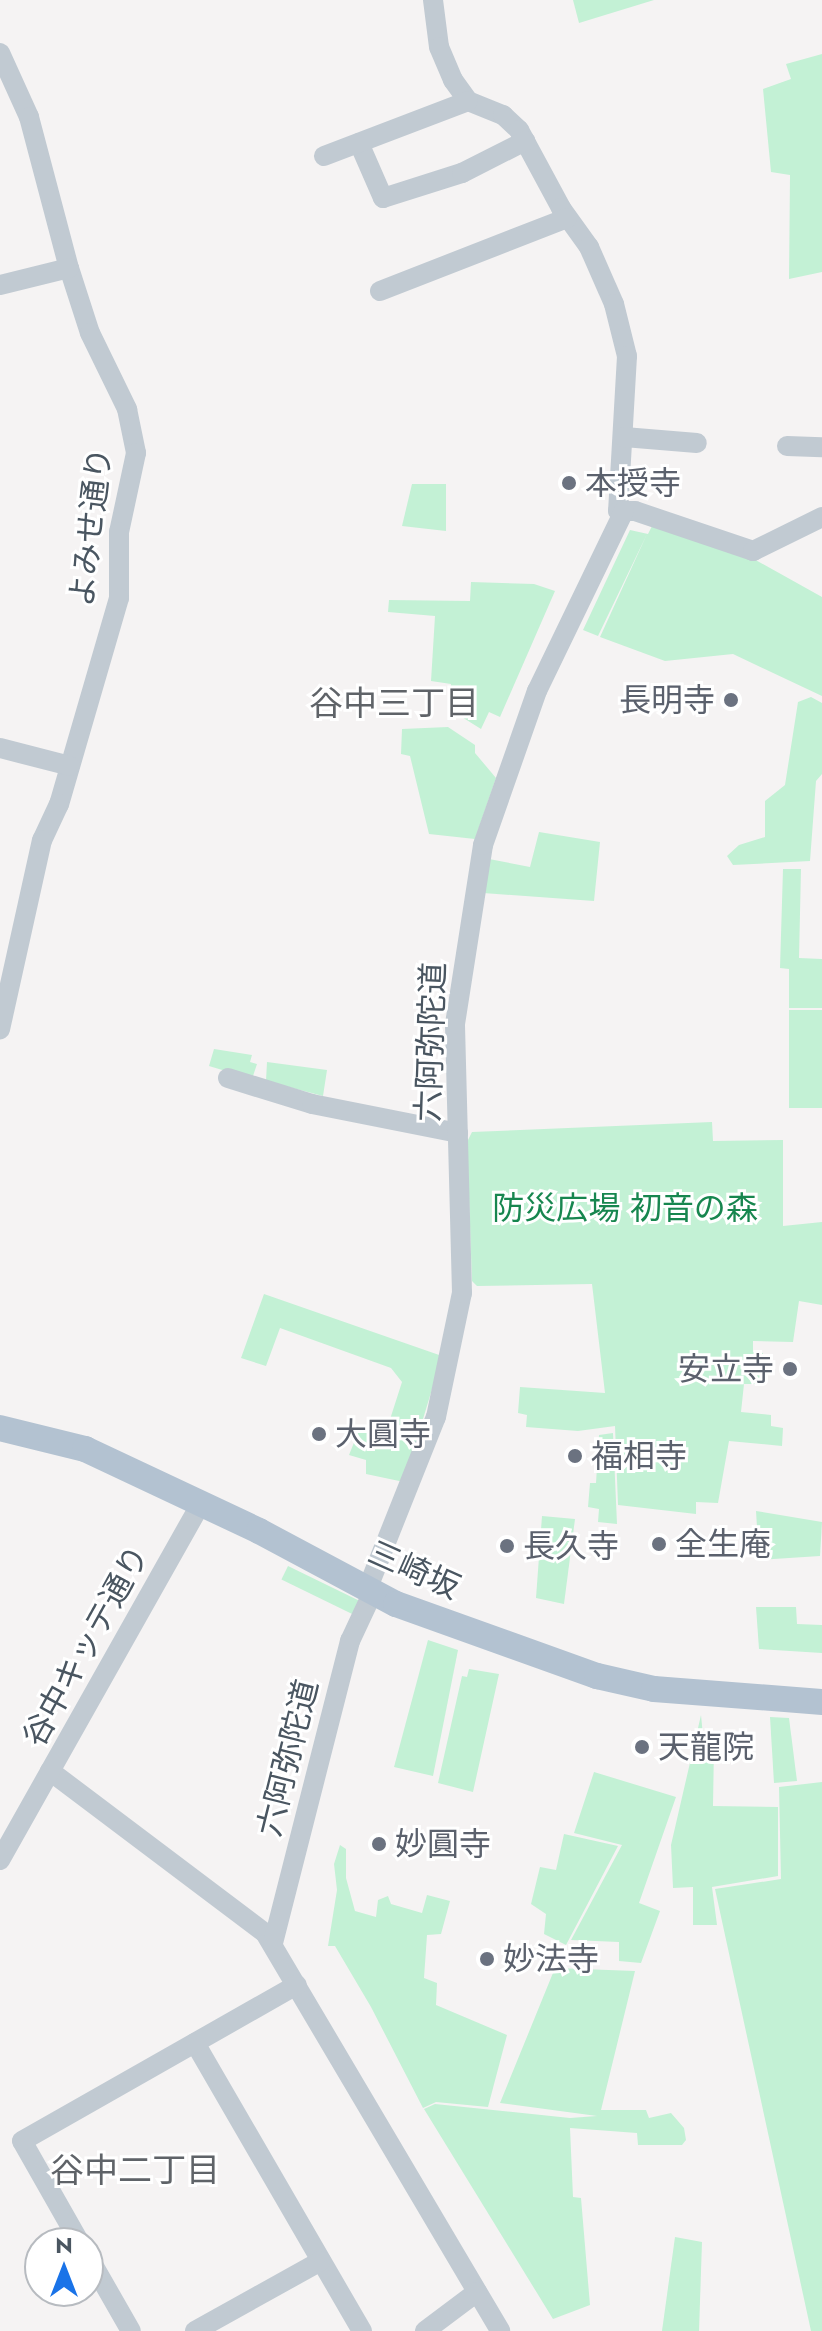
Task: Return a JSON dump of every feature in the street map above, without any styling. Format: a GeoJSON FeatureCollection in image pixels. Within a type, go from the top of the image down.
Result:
{"type":"FeatureCollection","features":[{"type":"Feature","properties":{"kind":"main road","name":"三崎坂"},"geometry":{"type":"LineString","coordinates":[[0,1428],[85,1449],[201,1503],[370,1591],[612,1680],[654,1689],[822,1702]]}},
{"type":"Feature","properties":{"kind":"street"},"geometry":{"type":"LineString","coordinates":[[433,0],[441,55],[468,101],[508,119],[525,141],[567,218],[589,247],[623,331],[621,511],[753,551],[822,517]]}},
{"type":"Feature","properties":{"kind":"street","name":"よみせ通り"},"geometry":{"type":"LineString","coordinates":[[0,53],[29,117],[69,268],[90,333],[127,409],[136,453],[119,532],[119,598],[70,766],[37,862],[2,1023]]}},
{"type":"Feature","properties":{"kind":"street"},"geometry":{"type":"LineString","coordinates":[[324,156],[468,101]]}},
{"type":"Feature","properties":{"kind":"street"},"geometry":{"type":"LineString","coordinates":[[359,143],[383,198],[462,173],[525,141]]}},
{"type":"Feature","properties":{"kind":"street"},"geometry":{"type":"LineString","coordinates":[[380,291],[567,218]]}},
{"type":"Feature","properties":{"kind":"street"},"geometry":{"type":"LineString","coordinates":[[0,285],[69,268]]}},
{"type":"Feature","properties":{"kind":"street"},"geometry":{"type":"LineString","coordinates":[[622,441],[697,443]]}},
{"type":"Feature","properties":{"kind":"street"},"geometry":{"type":"LineString","coordinates":[[787,446],[822,447]]}},
{"type":"Feature","properties":{"kind":"street","name":"六阿弥陀道"},"geometry":{"type":"LineString","coordinates":[[273,1943],[350,1641],[436,1417],[462,1293],[457,990],[492,808],[537,691],[621,511]]}},
{"type":"Feature","properties":{"kind":"street"},"geometry":{"type":"LineString","coordinates":[[0,748],[70,766]]}},
{"type":"Feature","properties":{"kind":"street"},"geometry":{"type":"LineString","coordinates":[[228,1078],[312,1104],[458,1133]]}},
{"type":"Feature","properties":{"kind":"street","name":"谷中キッテ通り"},"geometry":{"type":"LineString","coordinates":[[0,1860],[201,1503]]}},
{"type":"Feature","properties":{"kind":"street"},"geometry":{"type":"LineString","coordinates":[[50,1771],[248,1918],[273,1943],[500,2331]]}},
{"type":"Feature","properties":{"kind":"street"},"geometry":{"type":"LineString","coordinates":[[71,2227],[22,2141],[297,1985]]}},
{"type":"Feature","properties":{"kind":"street"},"geometry":{"type":"LineString","coordinates":[[195,2043],[362,2331]]}},
{"type":"Feature","properties":{"kind":"street"},"geometry":{"type":"LineString","coordinates":[[195,2331],[321,2261]]}},
{"type":"Feature","properties":{"kind":"street"},"geometry":{"type":"LineString","coordinates":[[104,2284],[131,2331]]}},
{"type":"Feature","properties":{"kind":"street"},"geometry":{"type":"LineString","coordinates":[[425,2331],[477,2292]]}},
{"type":"Feature","properties":{"kind":"green space"},"geometry":{"type":"Polygon","coordinates":[[[573,0],[654,0],[579,23],[573,0]]]}},
{"type":"Feature","properties":{"kind":"green space"},"geometry":{"type":"Polygon","coordinates":[[[822,54],[822,272],[789,279],[790,175],[771,172],[763,89],[791,79],[786,64],[822,54]]]}},
{"type":"Feature","properties":{"kind":"green space"},"geometry":{"type":"Polygon","coordinates":[[[412,484],[446,484],[446,531],[402,526],[412,484]]]}},
{"type":"Feature","properties":{"kind":"green space"},"geometry":{"type":"Polygon","coordinates":[[[652,526],[752,558],[822,597],[822,696],[733,654],[665,661],[600,637],[647,534],[598,636],[583,630],[630,530],[648,534],[652,526]]]}},
{"type":"Feature","properties":{"kind":"green space"},"geometry":{"type":"Polygon","coordinates":[[[471,582],[534,584],[555,591],[500,717],[489,712],[481,729],[449,709],[451,684],[431,681],[435,616],[388,612],[389,600],[470,601],[471,582]]]}},
{"type":"Feature","properties":{"kind":"green space"},"geometry":{"type":"Polygon","coordinates":[[[811,697],[822,703],[822,774],[816,781],[810,861],[733,865],[727,856],[739,845],[765,837],[765,801],[785,785],[798,702],[811,697]]]}},
{"type":"Feature","properties":{"kind":"green space"},"geometry":{"type":"Polygon","coordinates":[[[448,727],[475,745],[475,753],[496,778],[475,839],[429,834],[410,756],[401,754],[402,729],[448,727]]]}},
{"type":"Feature","properties":{"kind":"green space"},"geometry":{"type":"Polygon","coordinates":[[[539,832],[600,842],[594,901],[483,893],[489,859],[530,867],[539,832]]]}},
{"type":"Feature","properties":{"kind":"green space"},"geometry":{"type":"Polygon","coordinates":[[[783,869],[801,869],[799,958],[822,959],[822,1008],[789,1008],[789,969],[780,968],[783,869]]]}},
{"type":"Feature","properties":{"kind":"green space"},"geometry":{"type":"Polygon","coordinates":[[[789,1010],[822,1010],[822,1108],[789,1108],[789,1010]]]}},
{"type":"Feature","properties":{"kind":"green space"},"geometry":{"type":"Polygon","coordinates":[[[214,1049],[252,1055],[250,1062],[257,1064],[252,1079],[209,1066],[214,1049]]]}},
{"type":"Feature","properties":{"kind":"green space"},"geometry":{"type":"Polygon","coordinates":[[[267,1062],[327,1070],[323,1096],[266,1081],[267,1062]]]}},
{"type":"Feature","properties":{"kind":"green space","name":"防災広場 初音の森"},"geometry":{"type":"Polygon","coordinates":[[[712,1122],[713,1141],[783,1140],[783,1226],[822,1222],[822,1305],[799,1301],[793,1342],[753,1341],[753,1352],[763,1353],[761,1384],[744,1384],[741,1412],[771,1415],[771,1426],[783,1428],[782,1446],[729,1441],[718,1503],[696,1502],[696,1514],[618,1505],[615,1426],[578,1431],[526,1427],[527,1415],[518,1413],[520,1387],[605,1393],[592,1284],[477,1286],[472,1281],[467,1142],[472,1132],[712,1122]]]}},
{"type":"Feature","properties":{"kind":"green space"},"geometry":{"type":"Polygon","coordinates":[[[264,1294],[442,1356],[404,1482],[366,1474],[366,1460],[349,1455],[359,1430],[384,1438],[402,1382],[391,1368],[280,1328],[266,1366],[241,1358],[264,1294]]]}},
{"type":"Feature","properties":{"kind":"green space"},"geometry":{"type":"Polygon","coordinates":[[[613,1433],[617,1524],[598,1522],[599,1509],[588,1507],[590,1483],[596,1483],[599,1435],[613,1433]]]}},
{"type":"Feature","properties":{"kind":"green space"},"geometry":{"type":"Polygon","coordinates":[[[756,1511],[822,1522],[820,1556],[759,1560],[756,1511]]]}},
{"type":"Feature","properties":{"kind":"green space"},"geometry":{"type":"Polygon","coordinates":[[[542,1516],[575,1519],[564,1604],[536,1598],[542,1516]]]}},
{"type":"Feature","properties":{"kind":"green space"},"geometry":{"type":"Polygon","coordinates":[[[288,1566],[361,1602],[354,1615],[281,1579],[288,1566]]]}},
{"type":"Feature","properties":{"kind":"green space"},"geometry":{"type":"Polygon","coordinates":[[[756,1607],[796,1607],[797,1624],[822,1625],[822,1653],[759,1649],[756,1607]]]}},
{"type":"Feature","properties":{"kind":"green space"},"geometry":{"type":"Polygon","coordinates":[[[428,1640],[458,1650],[433,1776],[394,1767],[428,1640]]]}},
{"type":"Feature","properties":{"kind":"green space"},"geometry":{"type":"Polygon","coordinates":[[[469,1669],[499,1674],[473,1792],[438,1783],[462,1676],[467,1677],[469,1669]]]}},
{"type":"Feature","properties":{"kind":"green space"},"geometry":{"type":"Polygon","coordinates":[[[701,1715],[704,1746],[714,1747],[713,1806],[778,1807],[778,1876],[712,1887],[717,1925],[693,1925],[693,1887],[673,1888],[671,1845],[701,1715]]]}},
{"type":"Feature","properties":{"kind":"green space"},"geometry":{"type":"Polygon","coordinates":[[[770,1717],[789,1718],[797,1781],[774,1783],[770,1717]]]}},
{"type":"Feature","properties":{"kind":"green space"},"geometry":{"type":"Polygon","coordinates":[[[594,1772],[676,1797],[639,1903],[660,1911],[641,1963],[619,1961],[619,1942],[571,1940],[622,1845],[574,1833],[594,1772]]]}},
{"type":"Feature","properties":{"kind":"green space"},"geometry":{"type":"Polygon","coordinates":[[[822,1782],[822,2331],[811,2331],[715,1889],[781,1879],[779,1787],[822,1782]]]}},
{"type":"Feature","properties":{"kind":"green space"},"geometry":{"type":"Polygon","coordinates":[[[564,1834],[618,1846],[566,1945],[544,1934],[546,1914],[531,1904],[540,1867],[556,1870],[564,1834]]]}},
{"type":"Feature","properties":{"kind":"green space"},"geometry":{"type":"Polygon","coordinates":[[[340,1845],[346,1849],[346,1878],[355,1911],[376,1917],[378,1900],[388,1896],[391,1904],[422,1913],[427,1895],[450,1901],[441,1934],[427,1935],[424,1978],[437,1983],[436,2005],[507,2035],[488,2107],[436,2102],[423,2108],[371,2007],[335,1946],[328,1946],[337,1890],[334,1864],[340,1845]]]}},
{"type":"Feature","properties":{"kind":"green space"},"geometry":{"type":"Polygon","coordinates":[[[555,1968],[635,1971],[601,2110],[646,2110],[649,2118],[671,2113],[684,2128],[686,2140],[682,2145],[638,2145],[637,2133],[570,2128],[573,2197],[581,2198],[590,2305],[553,2319],[424,2109],[435,2104],[570,2118],[597,2116],[500,2103],[555,1968]]]}},
{"type":"Feature","properties":{"kind":"green space"},"geometry":{"type":"Polygon","coordinates":[[[675,2237],[702,2242],[699,2331],[662,2331],[675,2237]]]}},
{"type":"Feature","properties":{"kind":"place","name":"本授寺"},"geometry":{"type":"Point","coordinates":[569,483]}},
{"type":"Feature","properties":{"kind":"place","name":"長明寺"},"geometry":{"type":"Point","coordinates":[731,700]}},
{"type":"Feature","properties":{"kind":"place","name":"安立寺"},"geometry":{"type":"Point","coordinates":[790,1369]}},
{"type":"Feature","properties":{"kind":"place","name":"大圓寺"},"geometry":{"type":"Point","coordinates":[319,1434]}},
{"type":"Feature","properties":{"kind":"place","name":"福相寺"},"geometry":{"type":"Point","coordinates":[575,1456]}},
{"type":"Feature","properties":{"kind":"place","name":"全生庵"},"geometry":{"type":"Point","coordinates":[659,1544]}},
{"type":"Feature","properties":{"kind":"place","name":"長久寺"},"geometry":{"type":"Point","coordinates":[507,1546]}},
{"type":"Feature","properties":{"kind":"place","name":"天龍院"},"geometry":{"type":"Point","coordinates":[642,1747]}},
{"type":"Feature","properties":{"kind":"place","name":"妙圓寺"},"geometry":{"type":"Point","coordinates":[379,1844]}},
{"type":"Feature","properties":{"kind":"place","name":"妙法寺"},"geometry":{"type":"Point","coordinates":[487,1959]}},
{"type":"Feature","properties":{"kind":"district","name":"谷中三丁目"},"geometry":{"type":"Point","coordinates":[394,704]}},
{"type":"Feature","properties":{"kind":"district","name":"谷中二丁目"},"geometry":{"type":"Point","coordinates":[135,2171]}}]}
